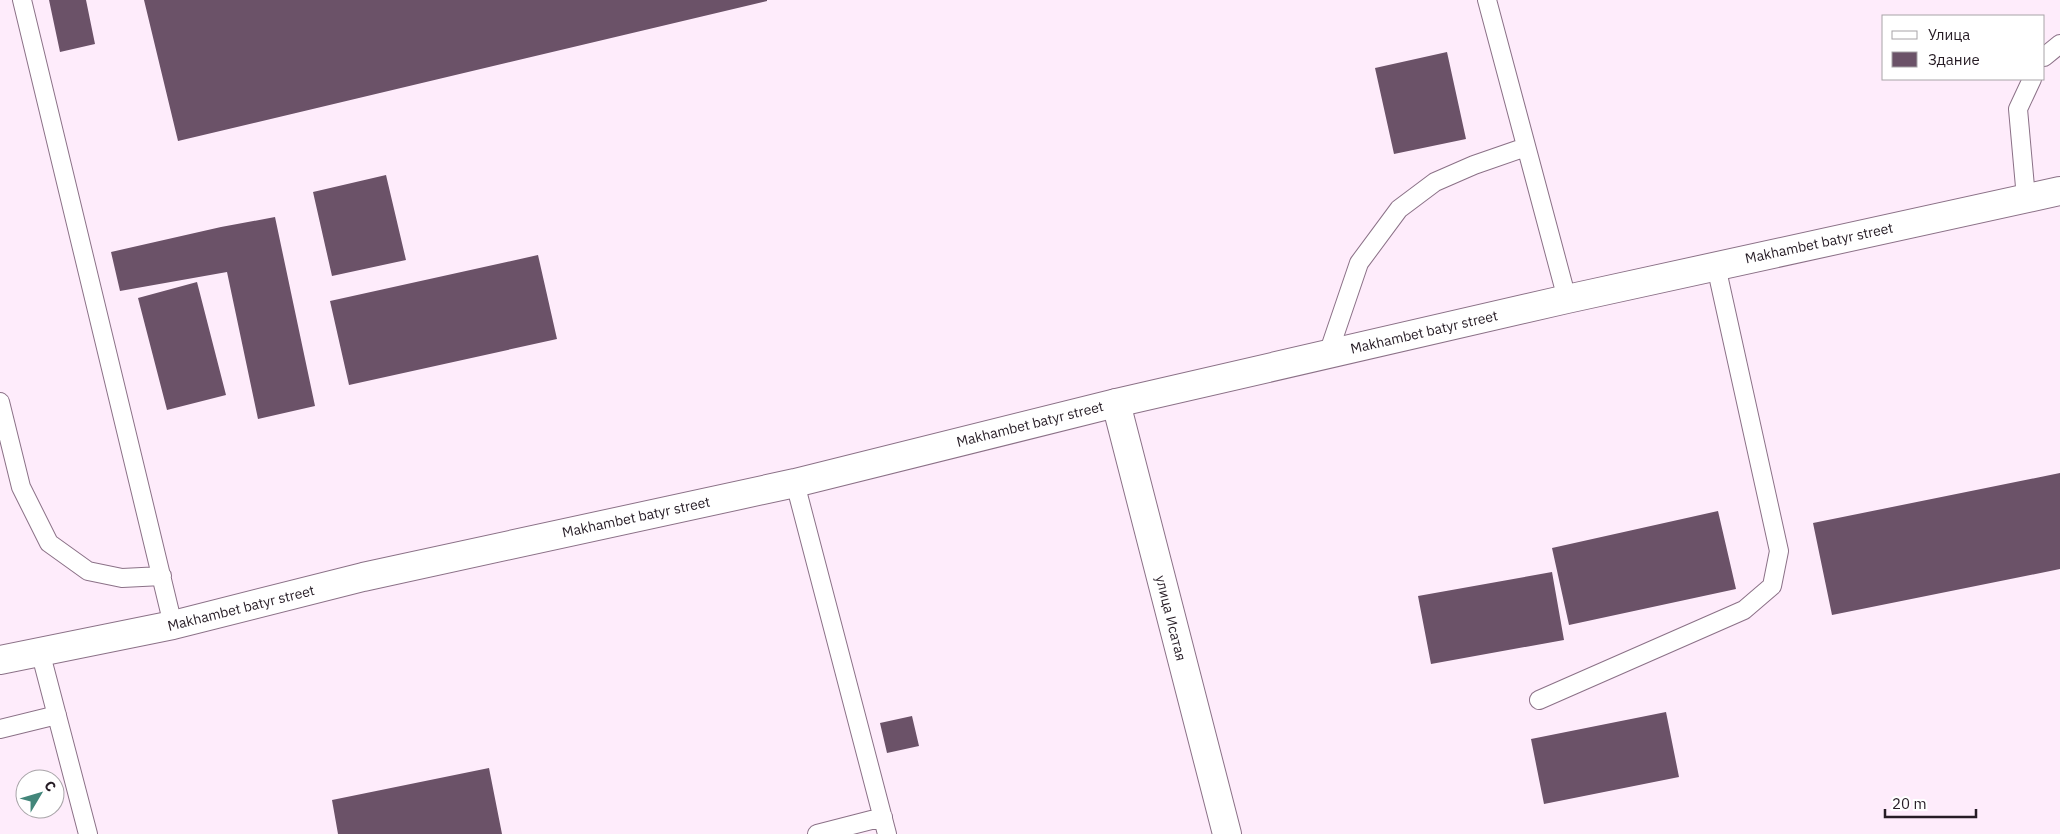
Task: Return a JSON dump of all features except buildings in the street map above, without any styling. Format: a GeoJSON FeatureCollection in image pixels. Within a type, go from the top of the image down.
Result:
{"type":"FeatureCollection","features":[{"type":"Feature","properties":{"kind":"street","name":"Makhambet batyr street"},"geometry":{"type":"LineString","coordinates":[[0,660],[173,625],[363,577],[795,483],[1116,403],[1328,354],[2060,190]]}},
{"type":"Feature","properties":{"kind":"street","name":"улица Исатая"},"geometry":{"type":"LineString","coordinates":[[1116,403],[1227,834]]}},
{"type":"Feature","properties":{"kind":"lane"},"geometry":{"type":"LineString","coordinates":[[22,0],[173,625]]}},
{"type":"Feature","properties":{"kind":"lane"},"geometry":{"type":"LineString","coordinates":[[1487,0],[1567,299]]}},
{"type":"Feature","properties":{"kind":"lane"},"geometry":{"type":"LineString","coordinates":[[2045,56],[2060,44]]}},
{"type":"Feature","properties":{"kind":"lane"},"geometry":{"type":"LineString","coordinates":[[2026,198],[2018,110],[2032,80]]}},
{"type":"Feature","properties":{"kind":"lane"},"geometry":{"type":"LineString","coordinates":[[1328,354],[1359,263],[1399,209],[1435,182],[1474,165],[1526,147]]}},
{"type":"Feature","properties":{"kind":"lane"},"geometry":{"type":"LineString","coordinates":[[1539,700],[1744,610],[1772,586],[1779,551],[1716,266]]}},
{"type":"Feature","properties":{"kind":"lane"},"geometry":{"type":"LineString","coordinates":[[0,402],[20,487],[49,543],[88,571],[122,578],[162,576]]}},
{"type":"Feature","properties":{"kind":"lane"},"geometry":{"type":"LineString","coordinates":[[795,483],[887,834]]}},
{"type":"Feature","properties":{"kind":"lane"},"geometry":{"type":"LineString","coordinates":[[40,652],[88,834]]}},
{"type":"Feature","properties":{"kind":"lane"},"geometry":{"type":"LineString","coordinates":[[0,729],[57,716]]}},
{"type":"Feature","properties":{"kind":"lane"},"geometry":{"type":"LineString","coordinates":[[817,834],[883,817]]}}]}
